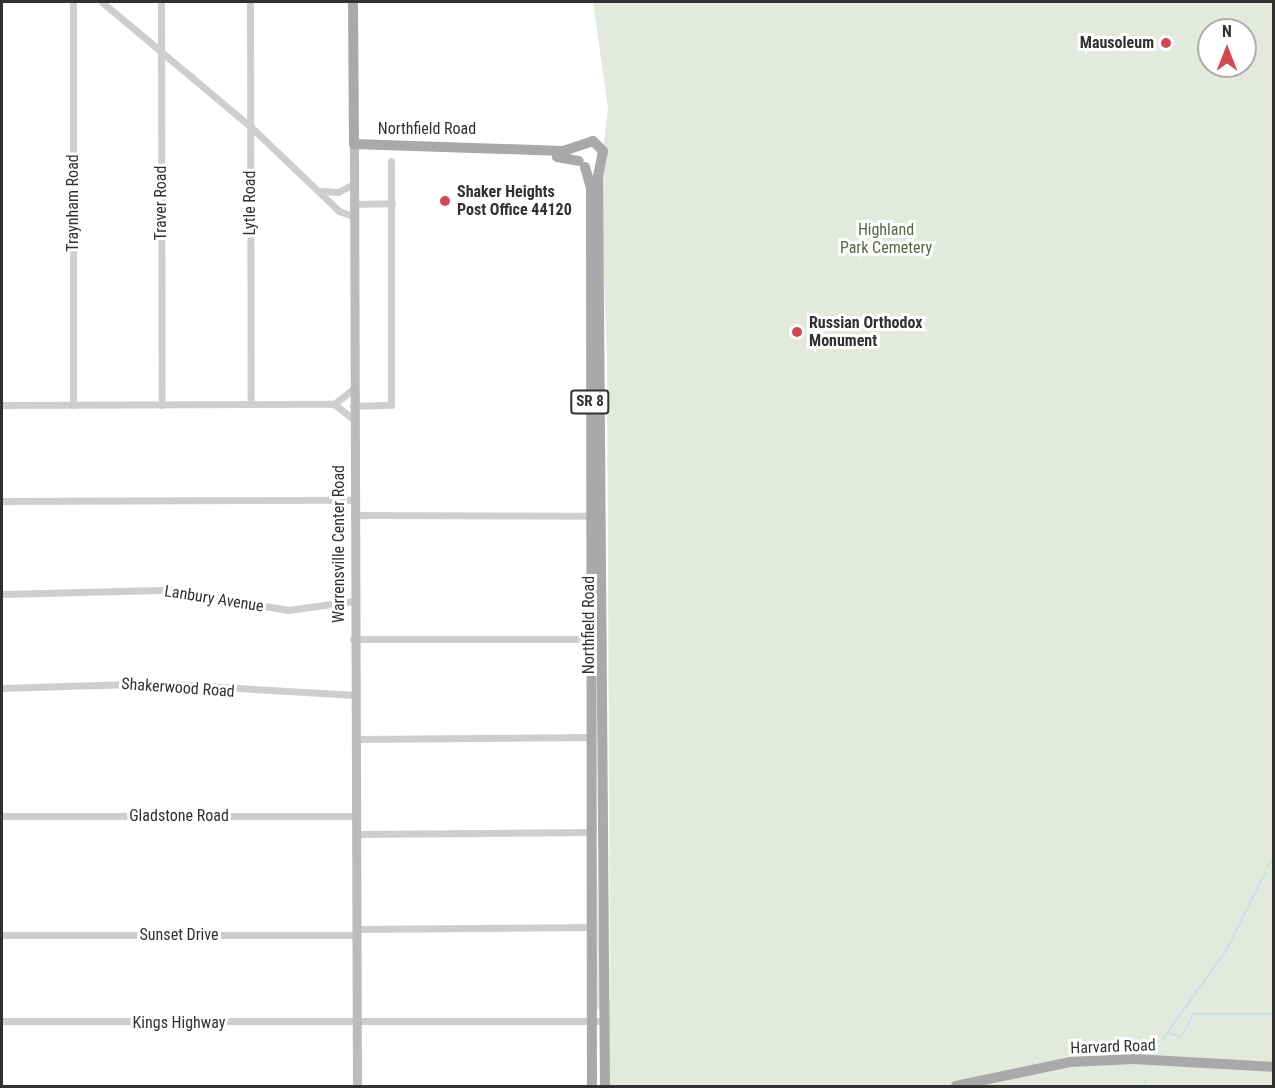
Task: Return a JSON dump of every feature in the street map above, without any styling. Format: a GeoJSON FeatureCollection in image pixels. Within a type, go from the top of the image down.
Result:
{"type":"FeatureCollection","features":[{"type":"Feature","properties":{"kind":"main road","name":"Warrensville Center Road"},"geometry":{"type":"LineString","coordinates":[[353,2],[353,639],[356,739],[357,1086]]}},
{"type":"Feature","properties":{"kind":"main road","name":"SR 8"},"geometry":{"type":"LineString","coordinates":[[579,146],[597,143],[603,154],[600,164]]}},
{"type":"Feature","properties":{"kind":"main road","name":"Northfield Road"},"geometry":{"type":"LineString","coordinates":[[354,144],[501,146],[563,151],[579,146]]}},
{"type":"Feature","properties":{"kind":"main road","name":"Northfield Road"},"geometry":{"type":"LineString","coordinates":[[501,146],[582,164],[591,188],[592,1086]]}},
{"type":"Feature","properties":{"kind":"main road"},"geometry":{"type":"LineString","coordinates":[[579,146],[582,164],[600,164]]}},
{"type":"Feature","properties":{"kind":"main road","name":"Northfield Road"},"geometry":{"type":"LineString","coordinates":[[600,164],[605,639],[604,1086]]}},
{"type":"Feature","properties":{"kind":"main road","name":"Harvard Road"},"geometry":{"type":"LineString","coordinates":[[956,1086],[1070,1062],[1133,1059],[1274,1067]]}},
{"type":"Feature","properties":{"kind":"street","name":"Traynham Road"},"geometry":{"type":"LineString","coordinates":[[73,2],[73,405]]}},
{"type":"Feature","properties":{"kind":"street"},"geometry":{"type":"LineString","coordinates":[[102,2],[250,126],[322,191],[339,211],[353,216]]}},
{"type":"Feature","properties":{"kind":"street","name":"Traver Road"},"geometry":{"type":"LineString","coordinates":[[161,2],[162,405]]}},
{"type":"Feature","properties":{"kind":"street","name":"Lytle Road"},"geometry":{"type":"LineString","coordinates":[[250,2],[251,404]]}},
{"type":"Feature","properties":{"kind":"street"},"geometry":{"type":"LineString","coordinates":[[353,406],[391,405],[391,161]]}},
{"type":"Feature","properties":{"kind":"street"},"geometry":{"type":"LineString","coordinates":[[322,191],[338,192],[354,184]]}},
{"type":"Feature","properties":{"kind":"street"},"geometry":{"type":"LineString","coordinates":[[353,204],[392,203]]}},
{"type":"Feature","properties":{"kind":"street"},"geometry":{"type":"LineString","coordinates":[[2,405],[334,404],[353,389]]}},
{"type":"Feature","properties":{"kind":"street"},"geometry":{"type":"LineString","coordinates":[[334,404],[353,419]]}},
{"type":"Feature","properties":{"kind":"street"},"geometry":{"type":"LineString","coordinates":[[2,501],[353,500]]}},
{"type":"Feature","properties":{"kind":"street"},"geometry":{"type":"LineString","coordinates":[[354,515],[604,516]]}},
{"type":"Feature","properties":{"kind":"street","name":"Lanbury Avenue"},"geometry":{"type":"LineString","coordinates":[[2,594],[171,590],[288,610],[353,601]]}},
{"type":"Feature","properties":{"kind":"street"},"geometry":{"type":"LineString","coordinates":[[353,639],[605,639]]}},
{"type":"Feature","properties":{"kind":"street","name":"Shakerwood Road"},"geometry":{"type":"LineString","coordinates":[[2,688],[157,683],[355,695]]}},
{"type":"Feature","properties":{"kind":"street"},"geometry":{"type":"LineString","coordinates":[[356,739],[590,736]]}},
{"type":"Feature","properties":{"kind":"street","name":"Gladstone Road"},"geometry":{"type":"LineString","coordinates":[[2,816],[356,816]]}},
{"type":"Feature","properties":{"kind":"street"},"geometry":{"type":"LineString","coordinates":[[356,834],[604,832]]}},
{"type":"Feature","properties":{"kind":"street","name":"Sunset Drive"},"geometry":{"type":"LineString","coordinates":[[2,935],[356,932],[591,927]]}},
{"type":"Feature","properties":{"kind":"street","name":"Kings Highway"},"geometry":{"type":"LineString","coordinates":[[2,1021],[357,1024],[605,1021]]}},
{"type":"Feature","properties":{"kind":"green space","name":"Highland Park Cemetery"},"geometry":{"type":"Polygon","coordinates":[[[593,2],[1273,2],[1273,1086],[605,1086],[601,1010],[596,1010],[596,839],[601,1001],[610,1001],[607,359],[600,174],[608,108],[593,2]]]}},
{"type":"Feature","properties":{"kind":"waterway"},"geometry":{"type":"LineString","coordinates":[[1268,867],[1274,855]]}},
{"type":"Feature","properties":{"kind":"waterway"},"geometry":{"type":"LineString","coordinates":[[1162,1040],[1226,951],[1265,873]]}},
{"type":"Feature","properties":{"kind":"waterway"},"geometry":{"type":"LineString","coordinates":[[1167,1032],[1181,1037],[1194,1014],[1274,1014]]}},
{"type":"Feature","properties":{"kind":"waterway"},"geometry":{"type":"LineString","coordinates":[[1144,1086],[1145,1082]]}},
{"type":"Feature","properties":{"kind":"place","name":"Mausoleum"},"geometry":{"type":"Point","coordinates":[1166,43]}},
{"type":"Feature","properties":{"kind":"place","name":"Shaker Heights Post Office 44120"},"geometry":{"type":"Point","coordinates":[445,201]}},
{"type":"Feature","properties":{"kind":"place","name":"Russian Orthodox Monument"},"geometry":{"type":"Point","coordinates":[797,332]}}]}
